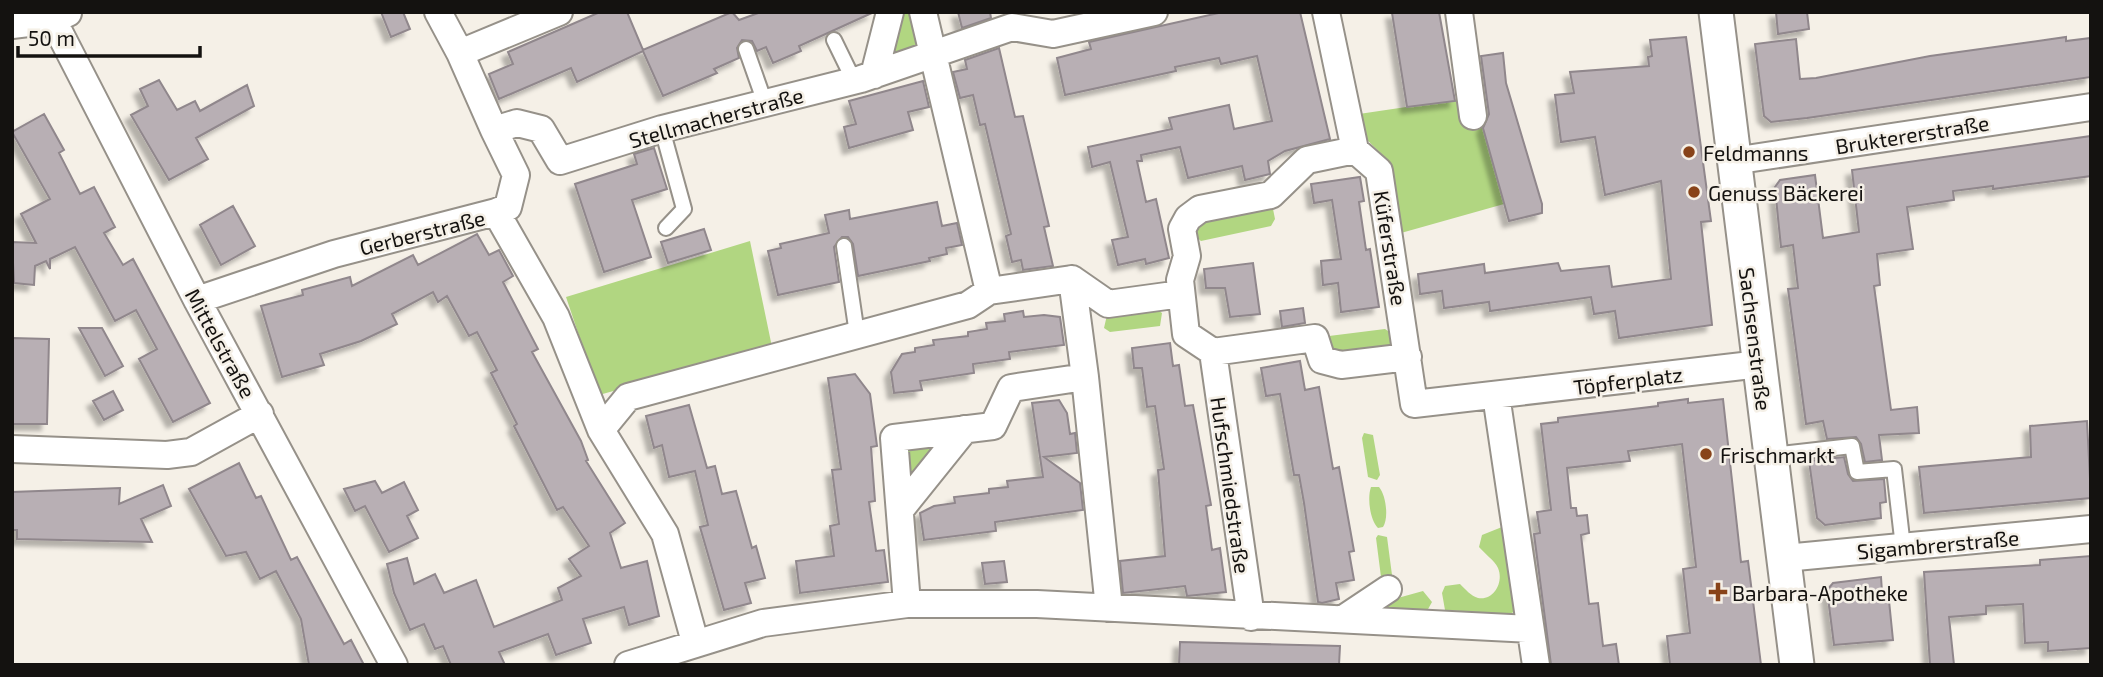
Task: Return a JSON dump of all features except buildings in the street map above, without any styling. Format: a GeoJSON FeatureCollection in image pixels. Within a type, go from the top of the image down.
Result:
{"type":"FeatureCollection","features":[{"type":"Feature","properties":{"kind":"street"},"geometry":{"type":"LineString","coordinates":[[438,12],[460,53],[516,175],[508,207],[496,212]]}},
{"type":"Feature","properties":{"kind":"street"},"geometry":{"type":"LineString","coordinates":[[460,53],[559,12]]}},
{"type":"Feature","properties":{"kind":"street"},"geometry":{"type":"LineString","coordinates":[[864,78],[890,12]]}},
{"type":"Feature","properties":{"kind":"street"},"geometry":{"type":"LineString","coordinates":[[923,12],[989,291]]}},
{"type":"Feature","properties":{"kind":"street"},"geometry":{"type":"LineString","coordinates":[[932,54],[1012,27],[1053,34],[1154,12]]}},
{"type":"Feature","properties":{"kind":"street"},"geometry":{"type":"LineString","coordinates":[[1326,12],[1356,150],[1307,160],[1271,195],[1200,209],[1188,218],[1182,229],[1187,256],[1180,280],[1186,334],[1213,352],[1315,338],[1322,360],[1341,365],[1408,357]]}},
{"type":"Feature","properties":{"kind":"street"},"geometry":{"type":"LineString","coordinates":[[1459,12],[1473,116]]}},
{"type":"Feature","properties":{"kind":"street","name":"Sachsenstraße"},"geometry":{"type":"LineString","coordinates":[[1716,12],[1797,665]]}},
{"type":"Feature","properties":{"kind":"street"},"geometry":{"type":"LineString","coordinates":[[12,25],[61,16]]}},
{"type":"Feature","properties":{"kind":"street","name":"Mittelstraße"},"geometry":{"type":"LineString","coordinates":[[61,16],[197,300],[394,665]]}},
{"type":"Feature","properties":{"kind":"street","name":"Stellmacherstraße"},"geometry":{"type":"LineString","coordinates":[[516,175],[662,129],[864,78],[932,54]]}},
{"type":"Feature","properties":{"kind":"street","name":"Bruktererstraße"},"geometry":{"type":"LineString","coordinates":[[1733,161],[2091,107]]}},
{"type":"Feature","properties":{"kind":"street"},"geometry":{"type":"LineString","coordinates":[[494,130],[517,123],[541,129],[559,161]]}},
{"type":"Feature","properties":{"kind":"street","name":"Küferstraße"},"geometry":{"type":"LineString","coordinates":[[1356,150],[1379,171],[1414,404],[1448,408]]}},
{"type":"Feature","properties":{"kind":"street","name":"Gerberstraße"},"geometry":{"type":"LineString","coordinates":[[197,300],[334,254],[496,212],[556,317],[601,430],[665,534],[695,642]]}},
{"type":"Feature","properties":{"kind":"street"},"geometry":{"type":"LineString","coordinates":[[601,430],[628,397],[968,305],[989,291],[1072,279],[1108,304],[1181,294]]}},
{"type":"Feature","properties":{"kind":"street"},"geometry":{"type":"LineString","coordinates":[[1072,279],[1120,609]]}},
{"type":"Feature","properties":{"kind":"street","name":"Hufschmiedstraße"},"geometry":{"type":"LineString","coordinates":[[1213,352],[1251,617]]}},
{"type":"Feature","properties":{"kind":"street","name":"Töpferplatz"},"geometry":{"type":"LineString","coordinates":[[1448,408],[1496,395],[1759,365]]}},
{"type":"Feature","properties":{"kind":"street"},"geometry":{"type":"LineString","coordinates":[[907,604],[894,438],[993,426],[1011,388],[1086,377]]}},
{"type":"Feature","properties":{"kind":"street"},"geometry":{"type":"LineString","coordinates":[[1496,395],[1499,449],[1535,665]]}},
{"type":"Feature","properties":{"kind":"street"},"geometry":{"type":"LineString","coordinates":[[12,449],[155,455],[191,452],[260,414]]}},
{"type":"Feature","properties":{"kind":"street"},"geometry":{"type":"LineString","coordinates":[[900,510],[965,429]]}},
{"type":"Feature","properties":{"kind":"street","name":"Sigambrerstraße"},"geometry":{"type":"LineString","coordinates":[[1785,558],[2091,529]]}},
{"type":"Feature","properties":{"kind":"street"},"geometry":{"type":"LineString","coordinates":[[1343,619],[1388,589]]}},
{"type":"Feature","properties":{"kind":"street"},"geometry":{"type":"LineString","coordinates":[[628,665],[695,642],[764,623],[907,604],[1064,593],[1120,609],[1530,629]]}},
{"type":"Feature","properties":{"kind":"lane"},"geometry":{"type":"LineString","coordinates":[[834,40],[864,78]]}},
{"type":"Feature","properties":{"kind":"lane"},"geometry":{"type":"LineString","coordinates":[[746,49],[765,103]]}},
{"type":"Feature","properties":{"kind":"lane"},"geometry":{"type":"LineString","coordinates":[[662,129],[684,209],[666,228]]}},
{"type":"Feature","properties":{"kind":"lane"},"geometry":{"type":"LineString","coordinates":[[844,246],[857,334]]}},
{"type":"Feature","properties":{"kind":"lane"},"geometry":{"type":"LineString","coordinates":[[1771,455],[1852,446],[1857,472],[1894,469],[1903,547]]}},
{"type":"Feature","properties":{"kind":"green space"},"geometry":{"type":"Polygon","coordinates":[[[895,12],[912,12],[920,48],[894,56],[888,51],[895,12]]]}},
{"type":"Feature","properties":{"kind":"green space"},"geometry":{"type":"Polygon","coordinates":[[[1467,98],[1477,105],[1504,204],[1401,233],[1391,163],[1365,138],[1359,114],[1467,98]]]}},
{"type":"Feature","properties":{"kind":"green space"},"geometry":{"type":"Polygon","coordinates":[[[1267,206],[1273,209],[1275,219],[1271,226],[1201,241],[1195,236],[1193,226],[1198,220],[1267,206]]]}},
{"type":"Feature","properties":{"kind":"green space"},"geometry":{"type":"Polygon","coordinates":[[[750,241],[772,347],[599,395],[566,297],[750,241]]]}},
{"type":"Feature","properties":{"kind":"green space"},"geometry":{"type":"Polygon","coordinates":[[[1156,309],[1162,313],[1160,326],[1110,332],[1104,328],[1107,315],[1156,309]]]}},
{"type":"Feature","properties":{"kind":"green space"},"geometry":{"type":"Polygon","coordinates":[[[1385,329],[1391,333],[1394,349],[1348,357],[1322,345],[1321,337],[1385,329]]]}},
{"type":"Feature","properties":{"kind":"green space"},"geometry":{"type":"Polygon","coordinates":[[[1364,433],[1373,435],[1380,475],[1377,480],[1368,477],[1362,438],[1364,433]]]}},
{"type":"Feature","properties":{"kind":"green space"},"geometry":{"type":"Polygon","coordinates":[[[948,437],[913,488],[901,443],[948,437]]]}},
{"type":"Feature","properties":{"kind":"green space"},"geometry":{"type":"Polygon","coordinates":[[[1371,487],[1379,487],[1383,495],[1386,512],[1383,527],[1378,528],[1371,514],[1371,487]]]}},
{"type":"Feature","properties":{"kind":"green space"},"geometry":{"type":"Polygon","coordinates":[[[1502,527],[1516,603],[1514,612],[1509,614],[1445,610],[1442,593],[1445,586],[1460,584],[1478,598],[1493,594],[1499,584],[1500,573],[1479,547],[1482,535],[1502,527]]]}},
{"type":"Feature","properties":{"kind":"green space"},"geometry":{"type":"Polygon","coordinates":[[[1378,535],[1387,537],[1392,575],[1390,580],[1381,577],[1376,538],[1378,535]]]}},
{"type":"Feature","properties":{"kind":"green space"},"geometry":{"type":"Polygon","coordinates":[[[1423,591],[1432,602],[1427,611],[1386,608],[1387,601],[1423,591]]]}},
{"type":"Feature","properties":{"kind":"place","name":"Feldmanns"},"geometry":{"type":"Point","coordinates":[1689,152]}},
{"type":"Feature","properties":{"kind":"place","name":"Genuss Bäckerei"},"geometry":{"type":"Point","coordinates":[1694,192]}},
{"type":"Feature","properties":{"kind":"place","name":"Frischmarkt"},"geometry":{"type":"Point","coordinates":[1706,454]}},
{"type":"Feature","properties":{"kind":"place","name":"Barbara-Apotheke"},"geometry":{"type":"Point","coordinates":[1718,592]}}]}
